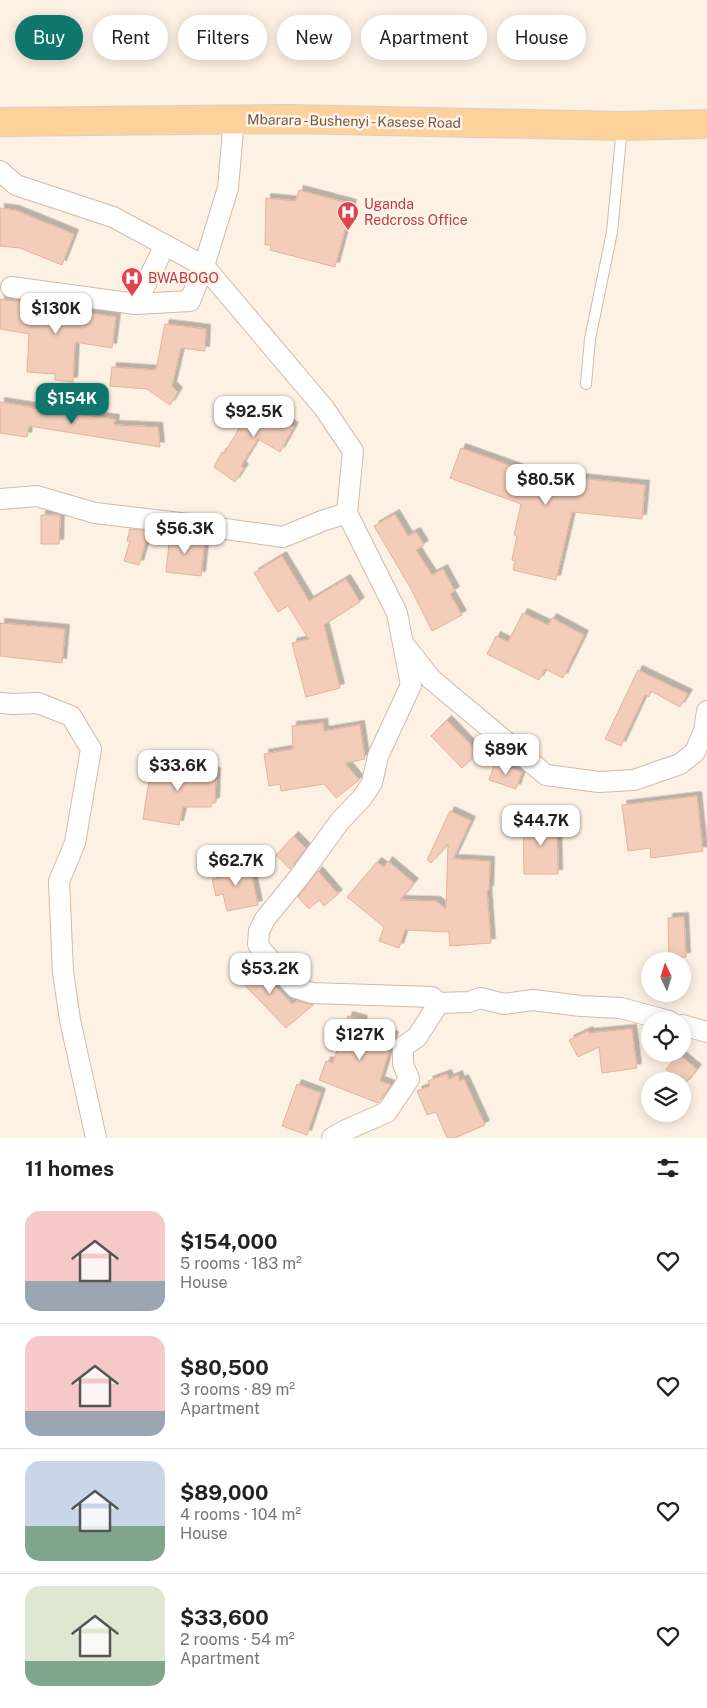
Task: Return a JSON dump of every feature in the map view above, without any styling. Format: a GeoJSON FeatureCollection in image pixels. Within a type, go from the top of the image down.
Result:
{"type":"FeatureCollection","features":[{"type":"Feature","properties":{"kind":"main road","name":"Mbarara - Bushenyi - Kasese Road"},"geometry":{"type":"LineString","coordinates":[[0,122],[290,119],[622,126],[707,124]]}},
{"type":"Feature","properties":{"kind":"street"},"geometry":{"type":"LineString","coordinates":[[11,287],[136,304],[190,300],[204,266],[228,188],[234,120]]}},
{"type":"Feature","properties":{"kind":"street"},"geometry":{"type":"LineString","coordinates":[[0,171],[16,185],[113,217],[204,266],[324,408],[353,451],[347,513],[397,613],[411,685],[378,756],[372,783],[362,798],[340,821],[300,876],[265,919],[259,931],[258,944],[263,952],[288,980],[302,991],[432,997],[439,1003],[469,1002],[480,998],[504,1004],[533,1000],[581,1006],[621,1008],[641,1013]]}},
{"type":"Feature","properties":{"kind":"street"},"geometry":{"type":"LineString","coordinates":[[136,304],[165,245]]}},
{"type":"Feature","properties":{"kind":"street"},"geometry":{"type":"LineString","coordinates":[[0,499],[37,496],[95,514],[283,537],[347,513]]}},
{"type":"Feature","properties":{"kind":"street"},"geometry":{"type":"LineString","coordinates":[[403,643],[431,680],[546,775],[600,782],[634,780],[680,764],[695,752],[704,731],[707,711]]}},
{"type":"Feature","properties":{"kind":"street"},"geometry":{"type":"LineString","coordinates":[[0,702],[13,704],[38,703],[70,716],[91,749],[75,843],[58,881],[70,1020],[96,1138]]}},
{"type":"Feature","properties":{"kind":"street"},"geometry":{"type":"LineString","coordinates":[[332,1138],[387,1112],[409,1078],[403,1064],[403,1047],[417,1037],[439,1003]]}},
{"type":"Feature","properties":{"kind":"street"},"geometry":{"type":"LineString","coordinates":[[691,1028],[707,1032]]}},
{"type":"Feature","properties":{"kind":"lane"},"geometry":{"type":"LineString","coordinates":[[586,384],[590,339],[612,232],[622,126]]}},
{"type":"Feature","properties":{"kind":"building"},"geometry":{"type":"Polygon","coordinates":[[[299,190],[352,204],[335,267],[270,250],[271,245],[265,245],[266,198],[296,201],[299,190]]]}},
{"type":"Feature","properties":{"kind":"building"},"geometry":{"type":"Polygon","coordinates":[[[0,208],[15,210],[74,234],[62,265],[20,248],[0,246],[0,208]]]}},
{"type":"Feature","properties":{"kind":"building"},"geometry":{"type":"Polygon","coordinates":[[[0,299],[116,317],[112,348],[75,342],[73,382],[55,380],[55,374],[27,372],[29,334],[0,329],[0,299]]]}},
{"type":"Feature","properties":{"kind":"building"},"geometry":{"type":"Polygon","coordinates":[[[165,324],[206,329],[205,351],[181,348],[172,386],[178,392],[170,405],[147,389],[110,386],[112,367],[156,370],[165,324]]]}},
{"type":"Feature","properties":{"kind":"building"},"geometry":{"type":"Polygon","coordinates":[[[0,402],[115,419],[114,425],[158,427],[160,447],[29,426],[27,437],[0,433],[0,402]]]}},
{"type":"Feature","properties":{"kind":"building"},"geometry":{"type":"Polygon","coordinates":[[[254,403],[261,407],[264,403],[283,414],[280,418],[294,427],[280,452],[258,439],[241,466],[244,468],[235,482],[214,467],[222,452],[224,454],[254,403]]]}},
{"type":"Feature","properties":{"kind":"building"},"geometry":{"type":"Polygon","coordinates":[[[461,448],[531,473],[645,485],[642,519],[572,512],[556,580],[513,570],[515,561],[512,560],[517,536],[514,535],[521,504],[450,478],[461,448]]]}},
{"type":"Feature","properties":{"kind":"building"},"geometry":{"type":"Polygon","coordinates":[[[395,514],[408,536],[416,532],[424,545],[416,550],[432,575],[443,569],[455,591],[450,594],[462,615],[432,631],[410,587],[374,526],[395,514]]]}},
{"type":"Feature","properties":{"kind":"building"},"geometry":{"type":"Polygon","coordinates":[[[41,515],[60,515],[59,544],[41,544],[41,515]]]}},
{"type":"Feature","properties":{"kind":"building"},"geometry":{"type":"Polygon","coordinates":[[[130,529],[149,531],[139,565],[124,561],[130,541],[127,541],[130,529]]]}},
{"type":"Feature","properties":{"kind":"building"},"geometry":{"type":"Polygon","coordinates":[[[170,534],[205,538],[201,576],[166,572],[170,534]]]}},
{"type":"Feature","properties":{"kind":"building"},"geometry":{"type":"Polygon","coordinates":[[[282,556],[309,601],[346,579],[360,602],[324,625],[340,688],[306,697],[292,643],[309,639],[288,606],[278,612],[254,573],[282,556]]]}},
{"type":"Feature","properties":{"kind":"building"},"geometry":{"type":"Polygon","coordinates":[[[523,613],[548,625],[552,618],[584,635],[563,678],[545,669],[539,680],[487,654],[496,636],[508,642],[523,613]]]}},
{"type":"Feature","properties":{"kind":"building"},"geometry":{"type":"Polygon","coordinates":[[[0,623],[65,629],[62,663],[0,656],[0,623]]]}},
{"type":"Feature","properties":{"kind":"building"},"geometry":{"type":"Polygon","coordinates":[[[638,670],[688,694],[680,707],[651,691],[649,697],[645,695],[621,746],[605,739],[638,670]]]}},
{"type":"Feature","properties":{"kind":"building"},"geometry":{"type":"Polygon","coordinates":[[[447,720],[479,753],[462,768],[431,736],[447,720]]]}},
{"type":"Feature","properties":{"kind":"building"},"geometry":{"type":"Polygon","coordinates":[[[323,723],[324,731],[360,725],[365,759],[345,763],[359,780],[336,798],[324,784],[281,791],[280,784],[269,786],[264,754],[293,749],[292,726],[323,723]]]}},
{"type":"Feature","properties":{"kind":"building"},"geometry":{"type":"Polygon","coordinates":[[[495,763],[522,772],[516,789],[489,780],[495,763]]]}},
{"type":"Feature","properties":{"kind":"building"},"geometry":{"type":"Polygon","coordinates":[[[180,764],[203,765],[203,771],[216,772],[215,802],[212,803],[211,807],[183,807],[179,825],[143,819],[151,768],[179,772],[180,764]]]}},
{"type":"Feature","properties":{"kind":"building"},"geometry":{"type":"Polygon","coordinates":[[[697,796],[703,851],[651,858],[650,848],[628,851],[622,805],[697,796]]]}},
{"type":"Feature","properties":{"kind":"building"},"geometry":{"type":"Polygon","coordinates":[[[450,811],[471,821],[453,859],[490,861],[489,890],[487,890],[491,943],[450,946],[449,932],[405,930],[399,948],[379,941],[384,927],[347,897],[377,862],[384,867],[388,861],[414,883],[400,900],[436,901],[446,909],[448,844],[431,863],[427,860],[450,811]]]}},
{"type":"Feature","properties":{"kind":"building"},"geometry":{"type":"Polygon","coordinates":[[[523,820],[557,820],[558,874],[524,874],[523,820]]]}},
{"type":"Feature","properties":{"kind":"building"},"geometry":{"type":"Polygon","coordinates":[[[294,836],[306,848],[290,869],[276,855],[294,836]]]}},
{"type":"Feature","properties":{"kind":"building"},"geometry":{"type":"Polygon","coordinates":[[[249,863],[258,905],[227,911],[223,894],[216,896],[212,879],[220,878],[218,869],[249,863]]]}},
{"type":"Feature","properties":{"kind":"building"},"geometry":{"type":"Polygon","coordinates":[[[318,871],[338,894],[324,906],[319,900],[309,909],[298,897],[318,871]]]}},
{"type":"Feature","properties":{"kind":"building"},"geometry":{"type":"Polygon","coordinates":[[[684,917],[686,952],[669,952],[668,918],[684,917]]]}},
{"type":"Feature","properties":{"kind":"building"},"geometry":{"type":"Polygon","coordinates":[[[249,959],[292,1004],[297,1001],[313,1005],[286,1028],[234,974],[249,959]]]}},
{"type":"Feature","properties":{"kind":"building"},"geometry":{"type":"Polygon","coordinates":[[[348,1016],[363,1020],[361,1026],[394,1036],[380,1081],[391,1085],[378,1103],[319,1080],[326,1061],[333,1063],[348,1016]]]}},
{"type":"Feature","properties":{"kind":"building"},"geometry":{"type":"Polygon","coordinates":[[[632,1029],[637,1068],[602,1073],[599,1047],[578,1057],[569,1040],[588,1031],[589,1033],[632,1029]]]}},
{"type":"Feature","properties":{"kind":"building"},"geometry":{"type":"Polygon","coordinates":[[[672,1062],[689,1062],[697,1069],[691,1076],[691,1072],[670,1072],[666,1069],[672,1062]]]}},
{"type":"Feature","properties":{"kind":"building"},"geometry":{"type":"Polygon","coordinates":[[[447,1074],[449,1079],[458,1075],[460,1081],[464,1079],[485,1125],[455,1138],[447,1138],[436,1112],[427,1115],[417,1091],[430,1086],[428,1081],[447,1074]]]}},
{"type":"Feature","properties":{"kind":"building"},"geometry":{"type":"Polygon","coordinates":[[[297,1084],[321,1093],[307,1135],[282,1126],[297,1084]]]}},
{"type":"Feature","properties":{"kind":"place","name":"Uganda Redcross Office"},"geometry":{"type":"Point","coordinates":[348,231]}},
{"type":"Feature","properties":{"kind":"place","name":"BWABOGO"},"geometry":{"type":"Point","coordinates":[132,297]}}]}
